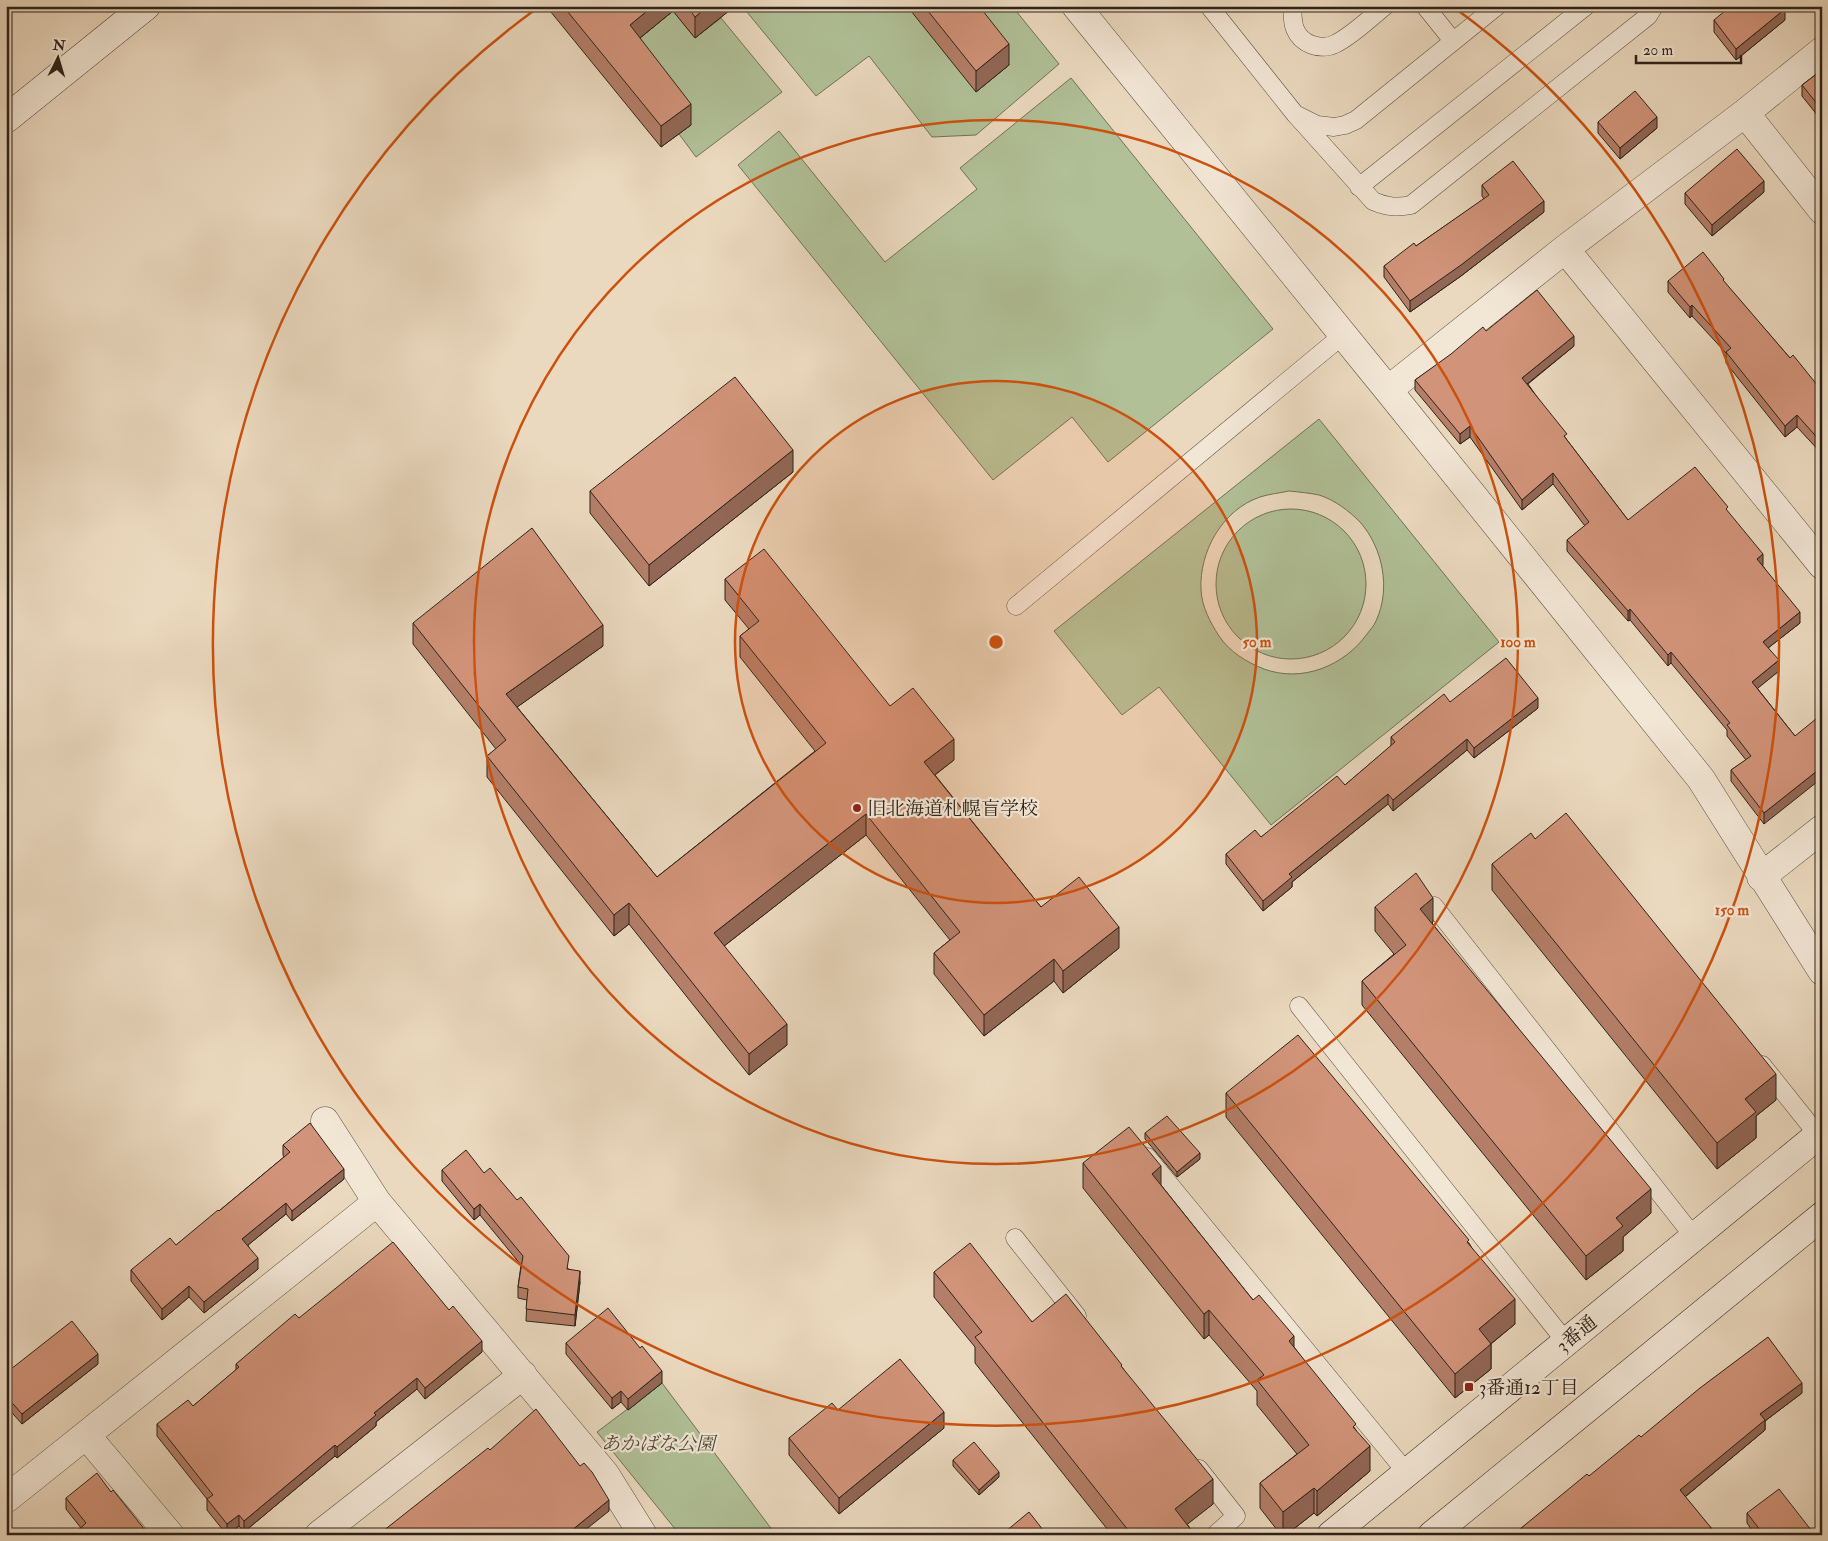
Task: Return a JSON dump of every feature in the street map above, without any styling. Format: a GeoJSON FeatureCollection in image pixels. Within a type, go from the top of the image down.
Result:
{"type":"FeatureCollection","features":[{"type":"Feature","properties":{"kind":"street"},"geometry":{"type":"LineString","coordinates":[[6,119],[146,6]]}},
{"type":"Feature","properties":{"kind":"street"},"geometry":{"type":"LineString","coordinates":[[1076,6],[1701,779],[1822,971]]}},
{"type":"Feature","properties":{"kind":"street"},"geometry":{"type":"LineString","coordinates":[[1388,390],[1565,249],[1744,113],[1822,51]]}},
{"type":"Feature","properties":{"kind":"street"},"geometry":{"type":"LineString","coordinates":[[1744,113],[1822,210]]}},
{"type":"Feature","properties":{"kind":"street"},"geometry":{"type":"LineString","coordinates":[[1565,249],[1822,565]]}},
{"type":"Feature","properties":{"kind":"street"},"geometry":{"type":"LineString","coordinates":[[1761,877],[1822,829]]}},
{"type":"Feature","properties":{"kind":"street"},"geometry":{"type":"LineString","coordinates":[[325,1121],[377,1202],[605,1474],[642,1535]]}},
{"type":"Feature","properties":{"kind":"street","name":"3番通"},"geometry":{"type":"LineString","coordinates":[[1331,1535],[1820,1133]]}},
{"type":"Feature","properties":{"kind":"street"},"geometry":{"type":"LineString","coordinates":[[10,1488],[86,1435],[377,1202]]}},
{"type":"Feature","properties":{"kind":"street"},"geometry":{"type":"LineString","coordinates":[[1432,1535],[1822,1216]]}},
{"type":"Feature","properties":{"kind":"street"},"geometry":{"type":"LineString","coordinates":[[319,1535],[523,1375]]}},
{"type":"Feature","properties":{"kind":"street"},"geometry":{"type":"LineString","coordinates":[[86,1435],[170,1535]]}},
{"type":"Feature","properties":{"kind":"lane"},"geometry":{"type":"LineString","coordinates":[[1292,6],[1293,19],[1299,36],[1306,42],[1316,46],[1334,44],[1343,39],[1385,6]]}},
{"type":"Feature","properties":{"kind":"lane"},"geometry":{"type":"LineString","coordinates":[[1425,6],[1453,41]]}},
{"type":"Feature","properties":{"kind":"lane"},"geometry":{"type":"LineString","coordinates":[[1295,114],[1317,125],[1334,127],[1356,120],[1497,6]]}},
{"type":"Feature","properties":{"kind":"lane"},"geometry":{"type":"LineString","coordinates":[[1359,187],[1586,6]]}},
{"type":"Feature","properties":{"kind":"lane"},"geometry":{"type":"LineString","coordinates":[[1214,8],[1295,114],[1359,187],[1373,201],[1384,206],[1396,208],[1411,205],[1648,16],[1654,6]]}},
{"type":"Feature","properties":{"kind":"lane"},"geometry":{"type":"LineString","coordinates":[[1016,606],[1343,334]]}},
{"type":"Feature","properties":{"kind":"lane"},"geometry":{"type":"LineString","coordinates":[[1434,906],[1694,1237]]}},
{"type":"Feature","properties":{"kind":"lane"},"geometry":{"type":"LineString","coordinates":[[1299,1006],[1566,1342]]}},
{"type":"Feature","properties":{"kind":"lane"},"geometry":{"type":"LineString","coordinates":[[1749,1049],[1820,1133]]}},
{"type":"Feature","properties":{"kind":"lane"},"geometry":{"type":"LineString","coordinates":[[1139,1147],[1407,1473]]}},
{"type":"Feature","properties":{"kind":"lane"},"geometry":{"type":"LineString","coordinates":[[1015,1238],[1089,1331]]}},
{"type":"Feature","properties":{"kind":"lane"},"geometry":{"type":"LineString","coordinates":[[1187,1454],[1236,1516],[1215,1535]]}},
{"type":"Feature","properties":{"kind":"green space"},"geometry":{"type":"Polygon","coordinates":[[[742,6],[1012,6],[1059,64],[976,135],[932,137],[869,56],[816,96],[742,6]]]}},
{"type":"Feature","properties":{"kind":"green space"},"geometry":{"type":"Polygon","coordinates":[[[673,11],[695,38],[721,18],[782,92],[696,157],[679,134],[690,125],[630,46],[673,11]]]}},
{"type":"Feature","properties":{"kind":"green space"},"geometry":{"type":"Polygon","coordinates":[[[1071,78],[1273,329],[1108,462],[1072,417],[993,480],[738,165],[779,131],[885,262],[977,189],[960,168],[1071,78]]]}},
{"type":"Feature","properties":{"kind":"green space"},"geometry":{"type":"Polygon","coordinates":[[[1319,419],[1499,642],[1271,825],[1159,687],[1122,715],[1054,631],[1319,419]],[[1289,491],[1260,497],[1246,503],[1224,522],[1209,547],[1204,561],[1201,590],[1203,602],[1210,620],[1228,647],[1245,660],[1264,669],[1278,673],[1293,674],[1321,669],[1347,655],[1358,645],[1372,628],[1381,609],[1384,582],[1379,556],[1368,532],[1360,522],[1341,506],[1325,497],[1289,491]]]}},
{"type":"Feature","properties":{"kind":"green space"},"geometry":{"type":"Polygon","coordinates":[[[1291,509],[1320,515],[1344,531],[1360,555],[1366,584],[1360,613],[1344,637],[1320,653],[1291,659],[1262,653],[1238,637],[1222,613],[1216,584],[1222,555],[1238,531],[1262,515],[1291,509]]]}},
{"type":"Feature","properties":{"kind":"green space","name":"あかばな公園"},"geometry":{"type":"Polygon","coordinates":[[[662,1383],[776,1535],[680,1535],[597,1432],[662,1383]]]}},
{"type":"Feature","properties":{"kind":"building"},"geometry":{"type":"Polygon","coordinates":[[[563,6],[653,6],[630,25],[691,104],[661,126],[563,6]]]}},
{"type":"Feature","properties":{"kind":"building"},"geometry":{"type":"Polygon","coordinates":[[[687,6],[708,6],[695,17],[687,6]]]}},
{"type":"Feature","properties":{"kind":"building"},"geometry":{"type":"Polygon","coordinates":[[[924,6],[979,6],[1009,44],[976,71],[924,6]]]}},
{"type":"Feature","properties":{"kind":"building"},"geometry":{"type":"Polygon","coordinates":[[[1731,6],[1783,6],[1785,9],[1736,49],[1714,20],[1731,6]]]}},
{"type":"Feature","properties":{"kind":"building"},"geometry":{"type":"Polygon","coordinates":[[[1822,70],[1822,110],[1802,85],[1822,70]]]}},
{"type":"Feature","properties":{"kind":"building"},"geometry":{"type":"Polygon","coordinates":[[[1635,91],[1657,117],[1620,148],[1598,122],[1635,91]]]}},
{"type":"Feature","properties":{"kind":"building"},"geometry":{"type":"Polygon","coordinates":[[[1737,149],[1764,181],[1712,225],[1685,193],[1737,149]]]}},
{"type":"Feature","properties":{"kind":"building"},"geometry":{"type":"Polygon","coordinates":[[[1513,161],[1544,201],[1461,265],[1410,301],[1384,266],[1414,243],[1416,246],[1489,195],[1482,185],[1513,161]]]}},
{"type":"Feature","properties":{"kind":"building"},"geometry":{"type":"Polygon","coordinates":[[[1703,252],[1723,280],[1790,358],[1793,355],[1822,391],[1822,443],[1797,415],[1785,426],[1726,352],[1731,348],[1692,305],[1690,307],[1668,281],[1703,252]]]}},
{"type":"Feature","properties":{"kind":"building"},"geometry":{"type":"Polygon","coordinates":[[[1537,290],[1574,336],[1522,378],[1567,434],[1564,436],[1628,520],[1695,467],[1763,554],[1757,559],[1800,612],[1763,642],[1779,660],[1752,682],[1795,736],[1822,714],[1822,767],[1764,813],[1731,770],[1751,756],[1727,725],[1730,723],[1671,652],[1668,655],[1630,609],[1628,611],[1567,540],[1589,522],[1553,473],[1522,500],[1470,426],[1460,434],[1415,380],[1451,354],[1483,327],[1486,331],[1537,290]]]}},
{"type":"Feature","properties":{"kind":"building"},"geometry":{"type":"Polygon","coordinates":[[[735,377],[793,450],[649,565],[590,491],[735,377]]]}},
{"type":"Feature","properties":{"kind":"building","name":"旧北海道札幌盲学校"},"geometry":{"type":"Polygon","coordinates":[[[532,528],[603,625],[506,694],[657,877],[826,743],[740,636],[759,621],[725,579],[764,549],[890,706],[913,688],[954,739],[924,762],[1041,907],[1079,877],[1119,927],[1063,971],[1054,959],[984,1015],[934,953],[960,932],[866,814],[714,933],[787,1024],[749,1054],[629,903],[614,915],[487,756],[506,740],[413,623],[532,528]]]}},
{"type":"Feature","properties":{"kind":"building"},"geometry":{"type":"Polygon","coordinates":[[[1506,658],[1538,698],[1474,748],[1467,739],[1393,800],[1388,794],[1289,874],[1292,877],[1263,901],[1226,854],[1255,830],[1261,837],[1337,776],[1345,785],[1395,742],[1391,737],[1444,694],[1450,702],[1506,658]]]}},
{"type":"Feature","properties":{"kind":"building"},"geometry":{"type":"Polygon","coordinates":[[[1566,813],[1776,1074],[1745,1099],[1756,1112],[1717,1143],[1492,864],[1531,833],[1535,839],[1566,813]]]}},
{"type":"Feature","properties":{"kind":"building"},"geometry":{"type":"Polygon","coordinates":[[[1416,873],[1433,898],[1420,909],[1651,1189],[1616,1218],[1623,1226],[1586,1256],[1362,981],[1406,945],[1375,907],[1416,873]]]}},
{"type":"Feature","properties":{"kind":"building"},"geometry":{"type":"Polygon","coordinates":[[[1298,1035],[1469,1240],[1467,1242],[1515,1299],[1479,1329],[1491,1344],[1455,1374],[1226,1093],[1298,1035]]]}},
{"type":"Feature","properties":{"kind":"building"},"geometry":{"type":"Polygon","coordinates":[[[1167,1116],[1200,1153],[1177,1172],[1145,1133],[1167,1116]]]}},
{"type":"Feature","properties":{"kind":"building"},"geometry":{"type":"Polygon","coordinates":[[[310,1123],[344,1169],[292,1211],[286,1203],[242,1239],[258,1258],[204,1302],[189,1286],[162,1309],[131,1270],[170,1238],[176,1245],[219,1211],[290,1152],[283,1145],[310,1123]]]}},
{"type":"Feature","properties":{"kind":"building"},"geometry":{"type":"Polygon","coordinates":[[[1129,1127],[1161,1166],[1152,1174],[1253,1300],[1259,1295],[1294,1336],[1289,1341],[1356,1424],[1353,1427],[1370,1446],[1317,1491],[1314,1488],[1283,1512],[1260,1483],[1309,1445],[1257,1380],[1264,1375],[1209,1310],[1204,1314],[1083,1163],[1129,1127]]]}},
{"type":"Feature","properties":{"kind":"building"},"geometry":{"type":"Polygon","coordinates":[[[466,1150],[484,1173],[490,1168],[517,1200],[521,1197],[569,1256],[567,1269],[580,1271],[575,1315],[526,1309],[528,1289],[518,1287],[523,1256],[480,1204],[474,1209],[442,1170],[466,1150]]]}},
{"type":"Feature","properties":{"kind":"building"},"geometry":{"type":"Polygon","coordinates":[[[393,1242],[449,1310],[453,1306],[482,1341],[425,1388],[417,1378],[374,1413],[376,1415],[337,1447],[335,1445],[244,1521],[239,1515],[227,1524],[207,1499],[213,1495],[157,1424],[188,1400],[193,1406],[239,1367],[236,1364],[295,1314],[299,1318],[393,1242]]]}},
{"type":"Feature","properties":{"kind":"building"},"geometry":{"type":"Polygon","coordinates":[[[970,1243],[1032,1322],[1066,1294],[1121,1366],[1213,1479],[1175,1509],[1195,1535],[1132,1535],[975,1337],[982,1332],[934,1272],[970,1243]]]}},
{"type":"Feature","properties":{"kind":"building"},"geometry":{"type":"Polygon","coordinates":[[[608,1308],[640,1348],[642,1346],[662,1371],[628,1399],[621,1391],[612,1398],[566,1343],[608,1308]]]}},
{"type":"Feature","properties":{"kind":"building"},"geometry":{"type":"Polygon","coordinates":[[[72,1321],[98,1354],[22,1414],[6,1396],[6,1373],[72,1321]]]}},
{"type":"Feature","properties":{"kind":"building"},"geometry":{"type":"Polygon","coordinates":[[[1768,1337],[1802,1383],[1760,1414],[1765,1420],[1680,1490],[1717,1535],[1526,1535],[1520,1529],[1587,1474],[1589,1476],[1639,1435],[1641,1437],[1700,1388],[1768,1337]]]}},
{"type":"Feature","properties":{"kind":"building"},"geometry":{"type":"Polygon","coordinates":[[[900,1359],[944,1412],[839,1498],[789,1438],[832,1403],[838,1410],[900,1359]]]}},
{"type":"Feature","properties":{"kind":"building"},"geometry":{"type":"Polygon","coordinates":[[[536,1409],[580,1466],[584,1463],[592,1472],[609,1500],[566,1535],[378,1535],[488,1448],[490,1450],[536,1409]]]}},
{"type":"Feature","properties":{"kind":"building"},"geometry":{"type":"Polygon","coordinates":[[[974,1442],[999,1472],[979,1490],[953,1460],[974,1442]]]}},
{"type":"Feature","properties":{"kind":"building"},"geometry":{"type":"Polygon","coordinates":[[[97,1473],[149,1535],[73,1535],[86,1523],[66,1498],[97,1473]]]}},
{"type":"Feature","properties":{"kind":"building"},"geometry":{"type":"Polygon","coordinates":[[[1779,1489],[1815,1535],[1764,1535],[1747,1513],[1779,1489]]]}},
{"type":"Feature","properties":{"kind":"building"},"geometry":{"type":"Polygon","coordinates":[[[1029,1512],[1047,1535],[1008,1535],[1005,1532],[1029,1512]]]}},
{"type":"Feature","properties":{"kind":"place","name":"旧北海道札幌盲学校"},"geometry":{"type":"Point","coordinates":[857,808]}},
{"type":"Feature","properties":{"kind":"place","name":"3番通12丁目"},"geometry":{"type":"Point","coordinates":[1469,1387]}}]}
